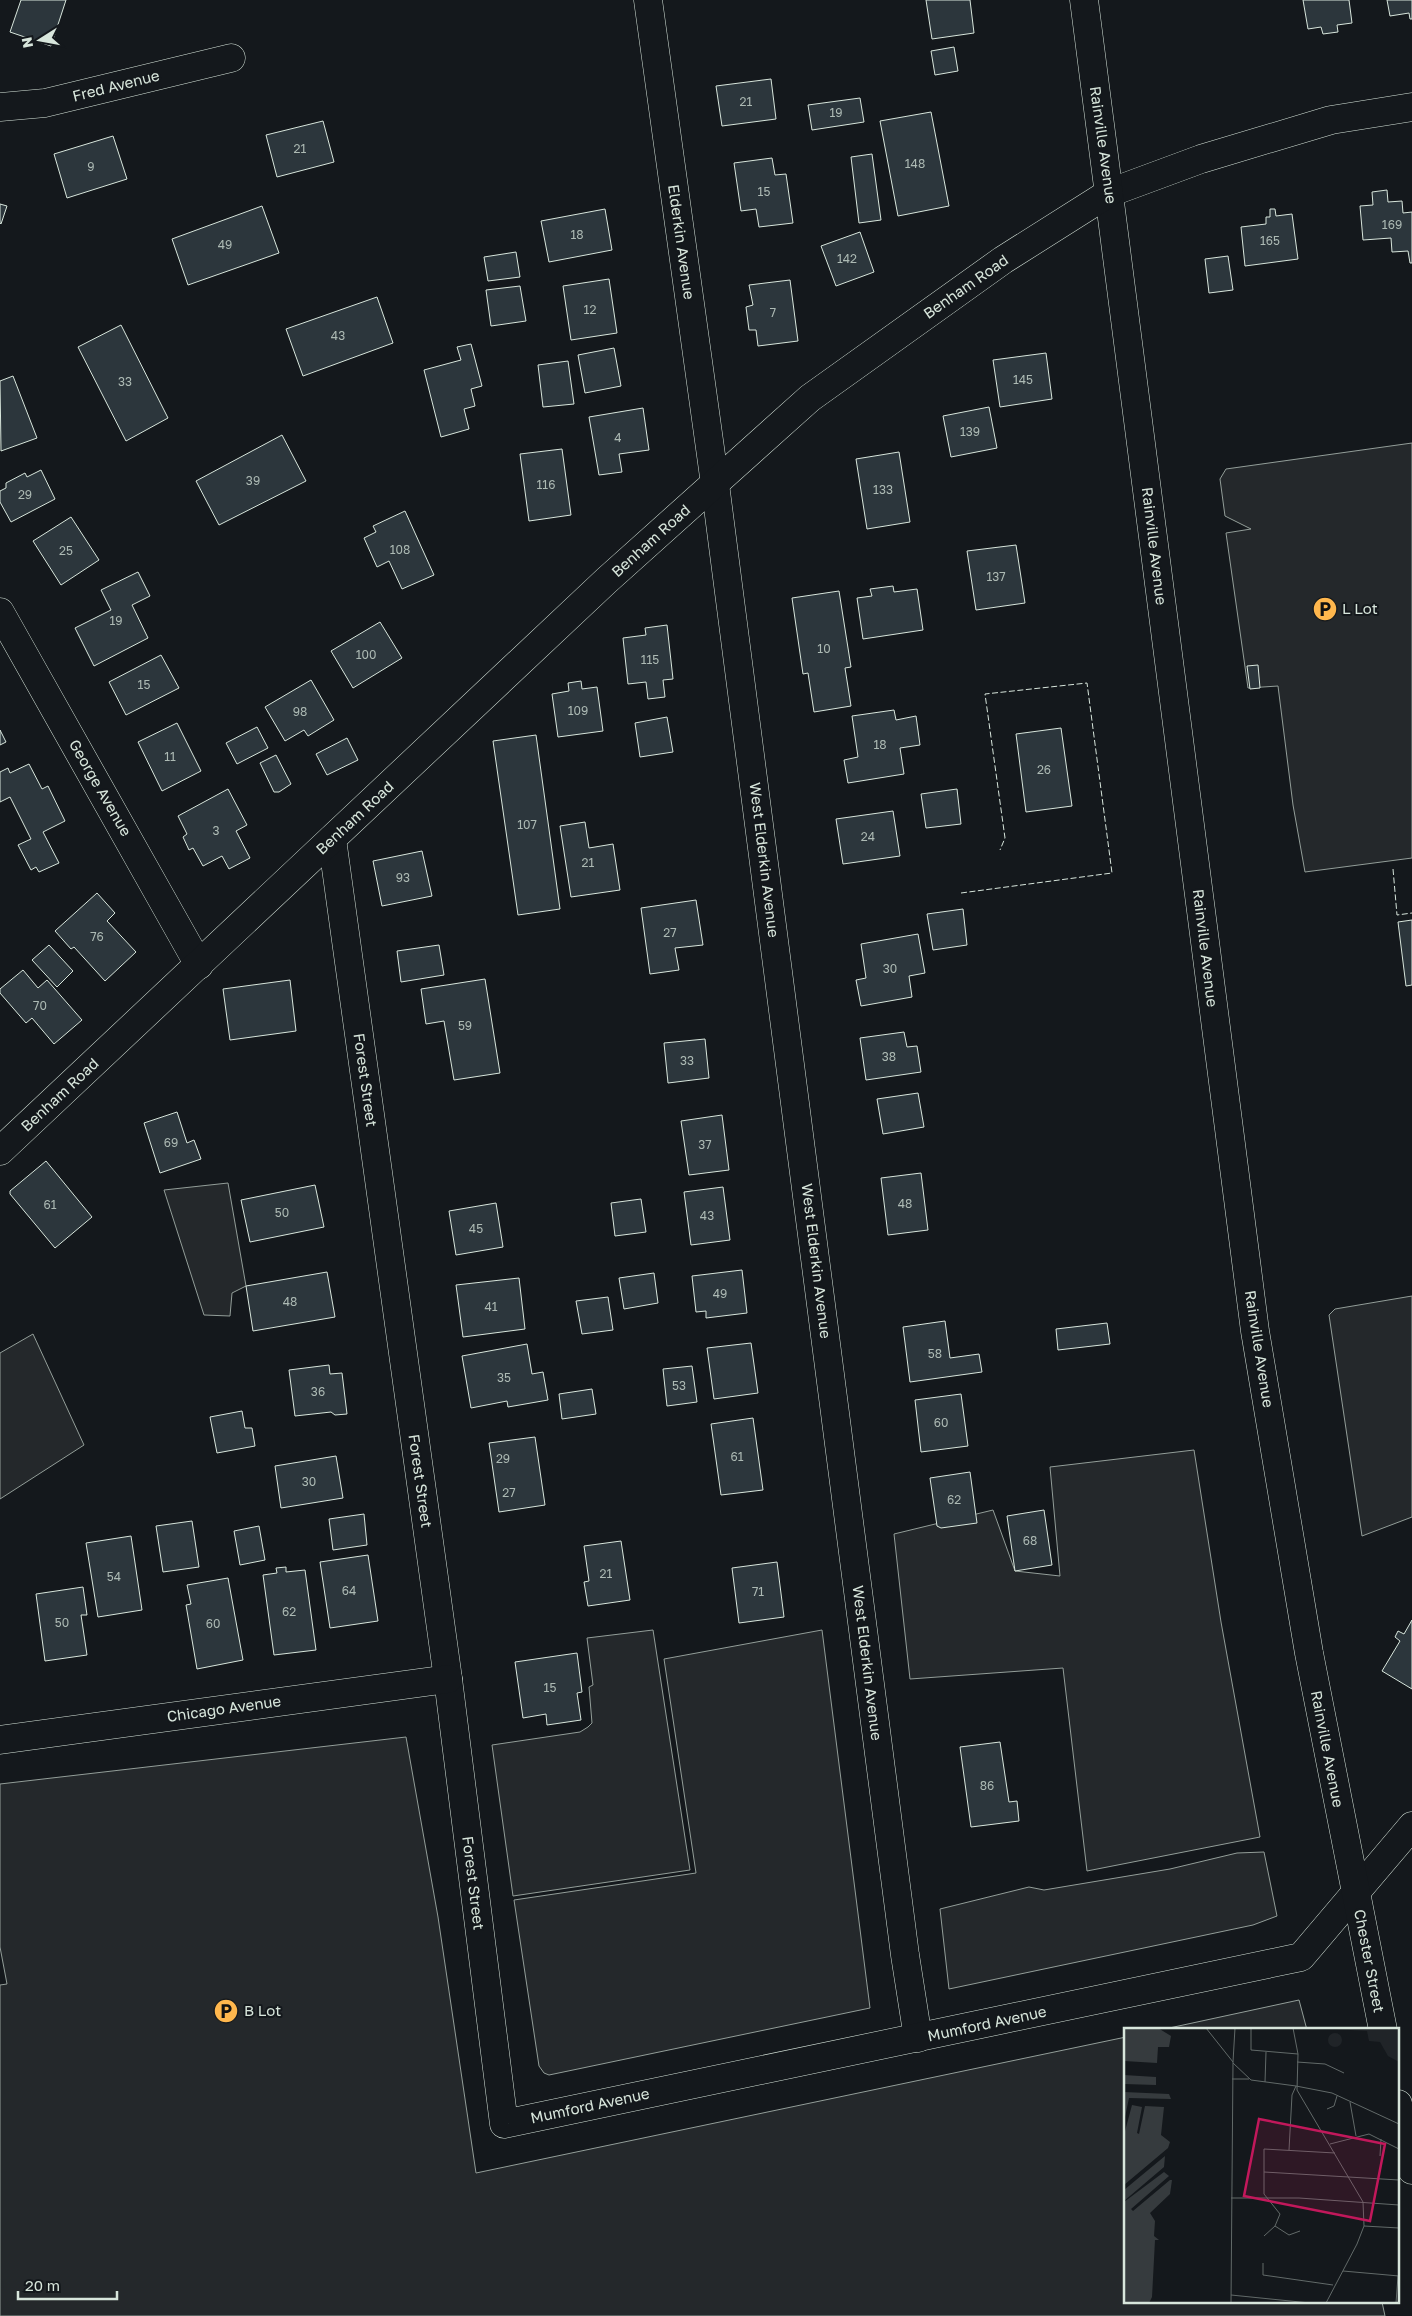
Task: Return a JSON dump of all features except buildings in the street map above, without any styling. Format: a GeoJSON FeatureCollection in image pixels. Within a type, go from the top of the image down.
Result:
{"type":"FeatureCollection","features":[{"type":"Feature","properties":{"kind":"street","name":"Elderkin Avenue"},"geometry":{"type":"LineString","coordinates":[[648,0],[715,484]]}},
{"type":"Feature","properties":{"kind":"street","name":"Rainville Avenue"},"geometry":{"type":"LineString","coordinates":[[1084,0],[1255,1332],[1309,1653],[1355,1892]]}},
{"type":"Feature","properties":{"kind":"street","name":"Fred Avenue"},"geometry":{"type":"LineString","coordinates":[[0,107],[45,103],[231,58]]}},
{"type":"Feature","properties":{"kind":"street","name":"Benham Road"},"geometry":{"type":"LineString","coordinates":[[0,1151],[607,580],[810,398],[1003,260],[1109,193],[1201,159],[1331,120],[1412,107]]}},
{"type":"Feature","properties":{"kind":"street","name":"West Elderkin Avenue"},"geometry":{"type":"LineString","coordinates":[[715,484],[905,1955],[918,2038]]}},
{"type":"Feature","properties":{"kind":"street","name":"George Avenue"},"geometry":{"type":"LineString","coordinates":[[0,612],[199,965]]}},
{"type":"Feature","properties":{"kind":"street","name":"Forest Street"},"geometry":{"type":"LineString","coordinates":[[332,839],[448,1679],[504,2124]]}},
{"type":"Feature","properties":{"kind":"street","name":"Chicago Avenue"},"geometry":{"type":"LineString","coordinates":[[0,1740],[448,1679]]}},
{"type":"Feature","properties":{"kind":"street","name":"Mumford Avenue"},"geometry":{"type":"LineString","coordinates":[[504,2124],[1302,1957],[1412,1826]]}},
{"type":"Feature","properties":{"kind":"street","name":"Chester Street"},"geometry":{"type":"LineString","coordinates":[[1355,1892],[1383,2028]]}},
{"type":"Feature","properties":{"kind":"street"},"geometry":{"type":"LineString","coordinates":[[1400,2113],[1412,2170]]}},
{"type":"Feature","properties":{"kind":"shaded area","name":"L Lot"},"geometry":{"type":"Polygon","coordinates":[[[1412,443],[1412,858],[1305,872],[1293,805],[1278,686],[1248,688],[1226,533],[1251,529],[1225,516],[1220,479],[1226,469],[1412,443]]]}},
{"type":"Feature","properties":{"kind":"shaded area"},"geometry":{"type":"Polygon","coordinates":[[[228,1183],[246,1286],[232,1293],[230,1316],[204,1315],[164,1190],[228,1183]]]}},
{"type":"Feature","properties":{"kind":"shaded area"},"geometry":{"type":"Polygon","coordinates":[[[1412,1296],[1412,1517],[1362,1536],[1329,1315],[1335,1309],[1412,1296]]]}},
{"type":"Feature","properties":{"kind":"shaded area"},"geometry":{"type":"Polygon","coordinates":[[[33,1334],[84,1445],[0,1499],[0,1353],[33,1334]]]}},
{"type":"Feature","properties":{"kind":"shaded area"},"geometry":{"type":"Polygon","coordinates":[[[1194,1450],[1221,1622],[1260,1837],[1087,1871],[1063,1668],[910,1679],[894,1534],[993,1510],[1015,1571],[1060,1576],[1050,1467],[1194,1450]]]}},
{"type":"Feature","properties":{"kind":"shaded area"},"geometry":{"type":"Polygon","coordinates":[[[653,1630],[690,1870],[513,1896],[492,1745],[580,1732],[588,1727],[592,1723],[589,1687],[593,1685],[587,1638],[653,1630]]]}},
{"type":"Feature","properties":{"kind":"shaded area"},"geometry":{"type":"Polygon","coordinates":[[[822,1630],[870,2008],[549,2075],[544,2073],[539,2066],[514,1900],[696,1873],[664,1659],[822,1630]]]}},
{"type":"Feature","properties":{"kind":"shaded area","name":"B Lot"},"geometry":{"type":"Polygon","coordinates":[[[406,1737],[438,1917],[476,2173],[1124,2037],[1124,2304],[1382,2304],[1385,2316],[0,2316],[0,1985],[7,1984],[0,1947],[0,1784],[406,1737]]]}},
{"type":"Feature","properties":{"kind":"shaded area"},"geometry":{"type":"Polygon","coordinates":[[[1264,1852],[1277,1916],[1253,1925],[949,1989],[940,1909],[1029,1887],[1044,1890],[1170,1869],[1237,1853],[1264,1852]]]}},
{"type":"Feature","properties":{"kind":"shaded area"},"geometry":{"type":"Polygon","coordinates":[[[1299,2000],[1306,2028],[1169,2028],[1299,2000]]]}},
{"type":"Feature","properties":{"kind":"fence"},"geometry":{"type":"LineString","coordinates":[[961,893],[1112,873],[1087,683],[985,694],[1005,838],[1000,850]]}},
{"type":"Feature","properties":{"kind":"fence"},"geometry":{"type":"LineString","coordinates":[[1393,869],[1397,915],[1412,913]]}},
{"type":"Feature","properties":{"kind":"place","name":"L Lot"},"geometry":{"type":"Point","coordinates":[1325,609]}},
{"type":"Feature","properties":{"kind":"place","name":"B Lot"},"geometry":{"type":"Point","coordinates":[226,2011]}}]}
